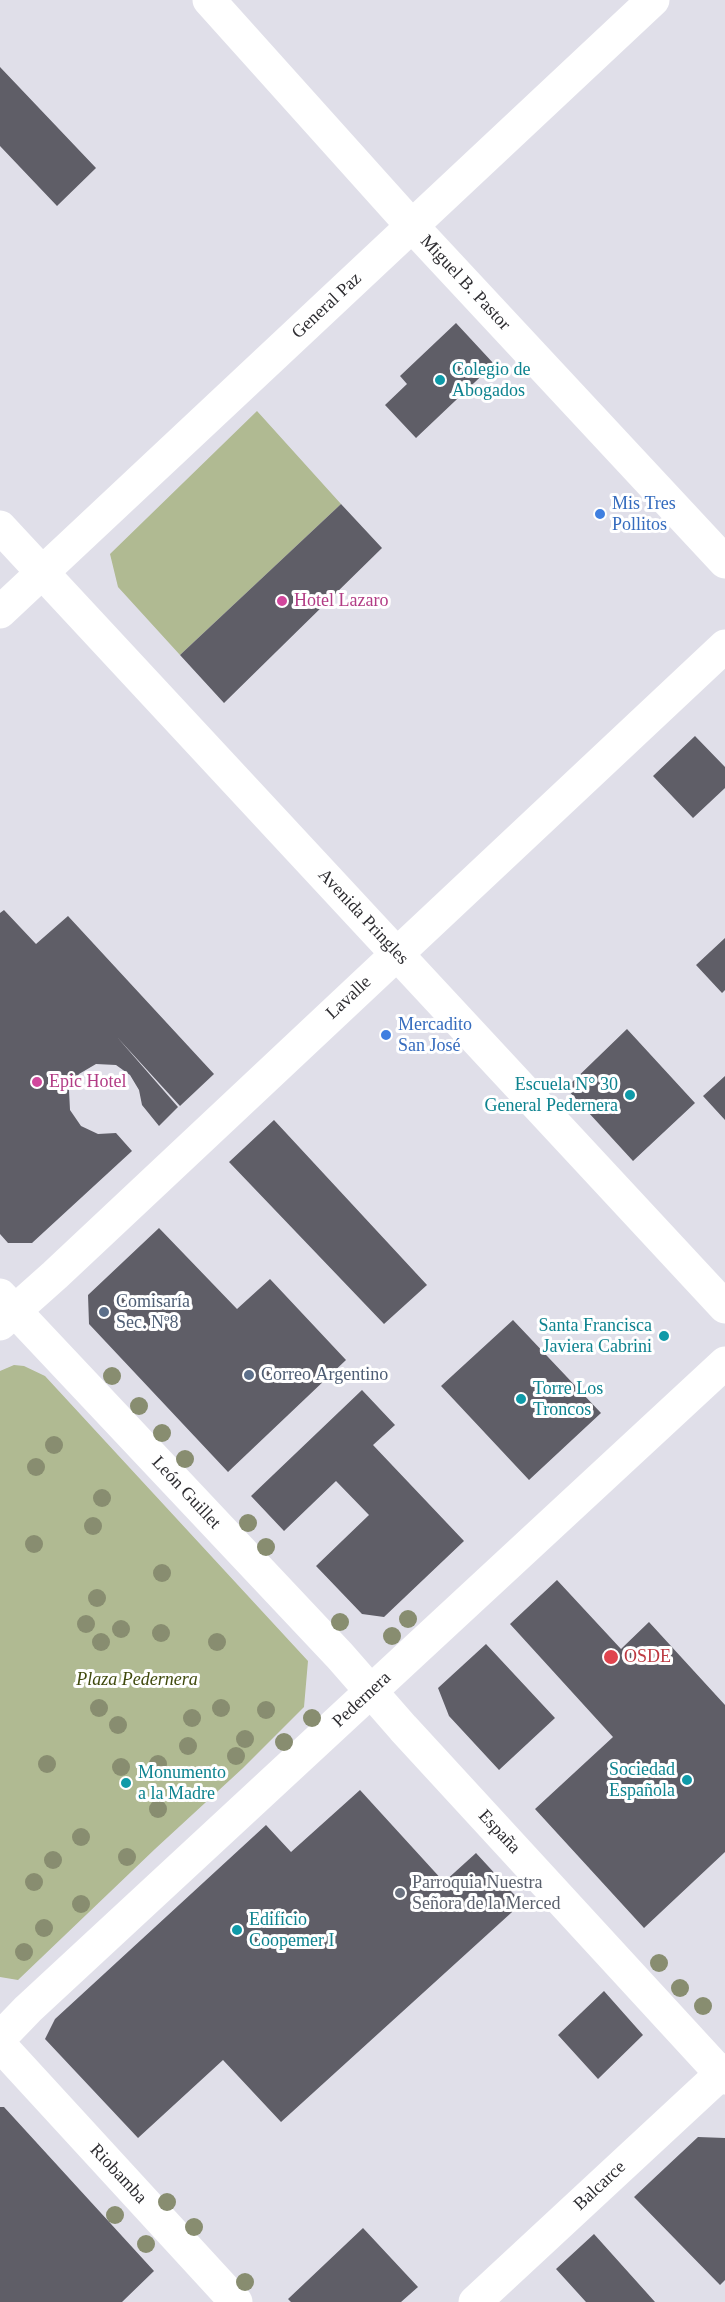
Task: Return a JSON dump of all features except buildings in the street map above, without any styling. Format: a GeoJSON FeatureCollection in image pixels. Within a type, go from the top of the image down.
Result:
{"type":"FeatureCollection","features":[{"type":"Feature","properties":{"kind":"street","name":"Miguel B. Pastor"},"geometry":{"type":"LineString","coordinates":[[208,0],[412,226],[725,562]]}},
{"type":"Feature","properties":{"kind":"street","name":"General Paz"},"geometry":{"type":"LineString","coordinates":[[0,612],[653,0]]}},
{"type":"Feature","properties":{"kind":"street","name":"Avenida Pringles"},"geometry":{"type":"LineString","coordinates":[[0,527],[725,1307]]}},
{"type":"Feature","properties":{"kind":"street","name":"Lavalle"},"geometry":{"type":"LineString","coordinates":[[5,1310],[55,1275],[725,646]]}},
{"type":"Feature","properties":{"kind":"street","name":"León Guillet"},"geometry":{"type":"LineString","coordinates":[[5,1310],[371,1691]]}},
{"type":"Feature","properties":{"kind":"street","name":"Pedernera"},"geometry":{"type":"LineString","coordinates":[[0,2037],[725,1363]]}},
{"type":"Feature","properties":{"kind":"street","name":"España"},"geometry":{"type":"LineString","coordinates":[[371,1691],[724,2074]]}},
{"type":"Feature","properties":{"kind":"street","name":"Riobamba"},"geometry":{"type":"LineString","coordinates":[[0,2045],[236,2302]]}},
{"type":"Feature","properties":{"kind":"street","name":"Balcarce"},"geometry":{"type":"LineString","coordinates":[[475,2302],[724,2074]]}},
{"type":"Feature","properties":{"kind":"green space"},"geometry":{"type":"Polygon","coordinates":[[[257,411],[341,504],[180,655],[118,587],[110,554],[257,411]]]}},
{"type":"Feature","properties":{"kind":"green space","name":"Plaza Pedernera"},"geometry":{"type":"Polygon","coordinates":[[[14,1365],[24,1366],[45,1376],[308,1661],[304,1707],[243,1768],[18,1980],[0,1977],[0,1371],[14,1365]]]}},
{"type":"Feature","properties":{"kind":"place","name":"Colegio de Abogados"},"geometry":{"type":"Point","coordinates":[440,380]}},
{"type":"Feature","properties":{"kind":"place","name":"Mis Tres Pollitos"},"geometry":{"type":"Point","coordinates":[600,514]}},
{"type":"Feature","properties":{"kind":"place","name":"Hotel Lazaro"},"geometry":{"type":"Point","coordinates":[282,601]}},
{"type":"Feature","properties":{"kind":"place","name":"Mercadito San José"},"geometry":{"type":"Point","coordinates":[386,1035]}},
{"type":"Feature","properties":{"kind":"place","name":"Epic Hotel"},"geometry":{"type":"Point","coordinates":[37,1082]}},
{"type":"Feature","properties":{"kind":"place","name":"Escuela N° 30 General Pedernera"},"geometry":{"type":"Point","coordinates":[630,1095]}},
{"type":"Feature","properties":{"kind":"place","name":"Comisaría Sec. Nº8"},"geometry":{"type":"Point","coordinates":[104,1312]}},
{"type":"Feature","properties":{"kind":"place","name":"Santa Francisca Javiera Cabrini"},"geometry":{"type":"Point","coordinates":[664,1336]}},
{"type":"Feature","properties":{"kind":"place","name":"Correo Argentino"},"geometry":{"type":"Point","coordinates":[249,1375]}},
{"type":"Feature","properties":{"kind":"place","name":"Torre Los Troncos"},"geometry":{"type":"Point","coordinates":[521,1399]}},
{"type":"Feature","properties":{"kind":"place","name":"OSDE"},"geometry":{"type":"Point","coordinates":[611,1657]}},
{"type":"Feature","properties":{"kind":"place","name":"Sociedad Española"},"geometry":{"type":"Point","coordinates":[687,1780]}},
{"type":"Feature","properties":{"kind":"place","name":"Monumento a la Madre"},"geometry":{"type":"Point","coordinates":[126,1783]}},
{"type":"Feature","properties":{"kind":"place","name":"Parroquia Nuestra Señora de la Merced"},"geometry":{"type":"Point","coordinates":[400,1893]}},
{"type":"Feature","properties":{"kind":"place","name":"Edificio Coopemer I"},"geometry":{"type":"Point","coordinates":[237,1930]}}]}
